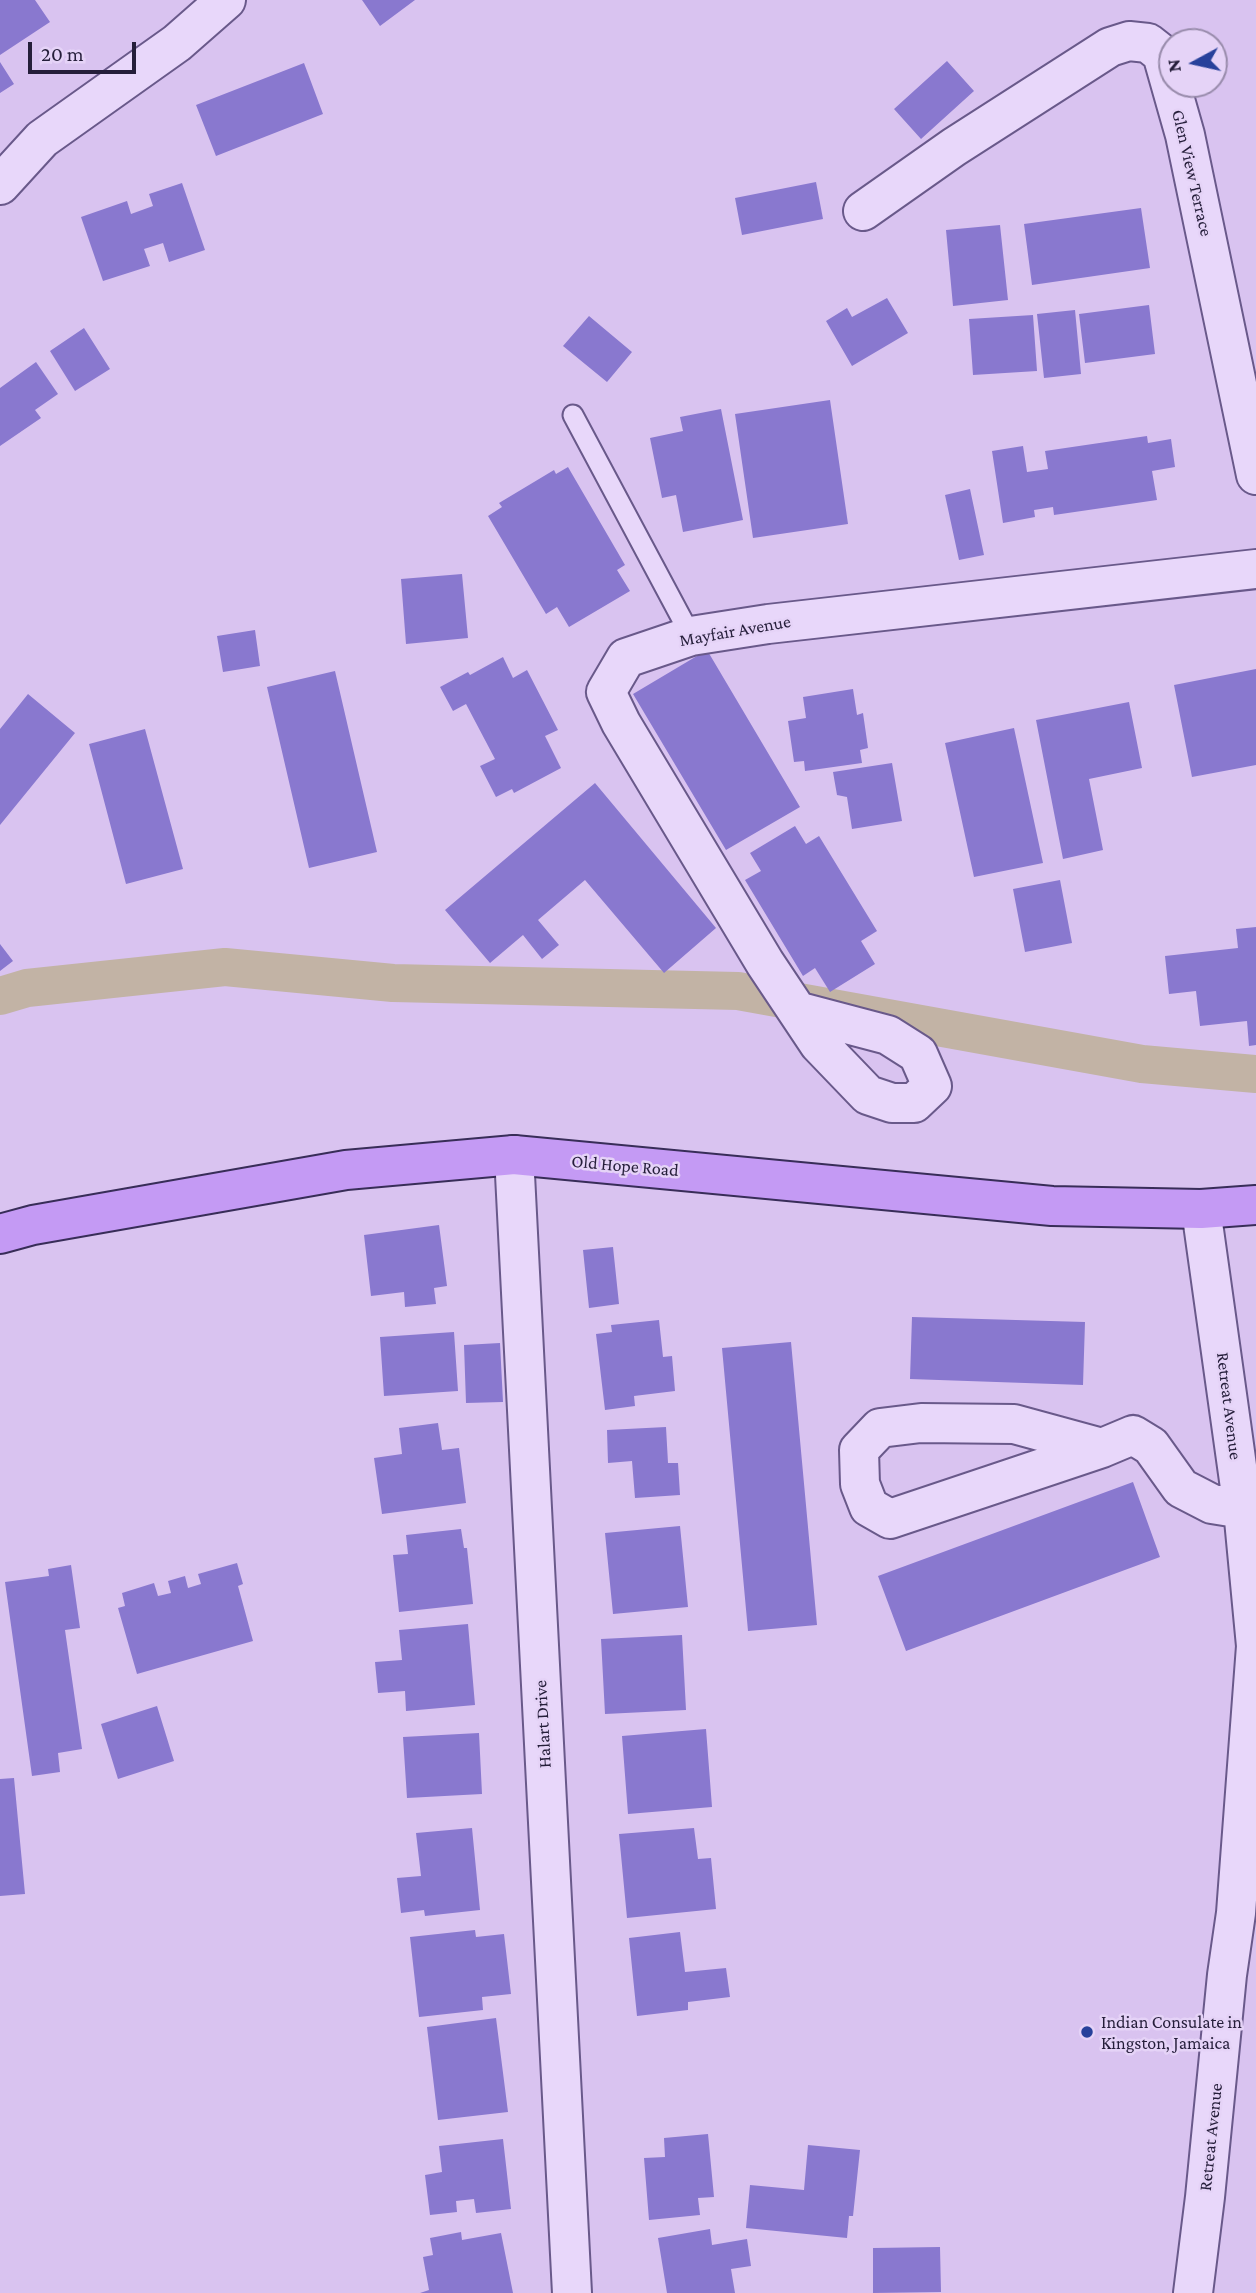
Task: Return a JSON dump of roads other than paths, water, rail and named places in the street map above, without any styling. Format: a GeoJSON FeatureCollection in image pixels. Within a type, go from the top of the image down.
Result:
{"type":"FeatureCollection","features":[{"type":"Feature","properties":{"kind":"main road","name":"Old Hope Road"},"geometry":{"type":"LineString","coordinates":[[0,1234],[33,1225],[346,1170],[513,1156],[1052,1206],[1201,1209],[1256,1205]]}},
{"type":"Feature","properties":{"kind":"street"},"geometry":{"type":"LineString","coordinates":[[0,185],[42,139],[177,43],[226,0]]}},
{"type":"Feature","properties":{"kind":"street","name":"Glen View Terrace"},"geometry":{"type":"LineString","coordinates":[[863,211],[954,147],[1110,47],[1129,41],[1148,43],[1162,54],[1185,135],[1248,397],[1256,475]]}},
{"type":"Feature","properties":{"kind":"street","name":"Mayfair Avenue"},"geometry":{"type":"LineString","coordinates":[[797,1011],[621,723],[606,692],[626,658],[691,636],[768,624],[1256,569]]}},
{"type":"Feature","properties":{"kind":"street","name":"Halart Drive"},"geometry":{"type":"LineString","coordinates":[[513,1156],[572,2293]]}},
{"type":"Feature","properties":{"kind":"street","name":"Retreat Avenue"},"geometry":{"type":"LineString","coordinates":[[1193,2293],[1227,1975],[1246,1916],[1256,1646],[1243,1509],[1201,1209]]}},
{"type":"Feature","properties":{"kind":"street"},"geometry":{"type":"LineString","coordinates":[[1102,1448],[1014,1424],[921,1423],[880,1428],[859,1450],[860,1484],[869,1507],[890,1519],[1102,1448],[1133,1435],[1151,1446],[1181,1488],[1212,1504],[1243,1509]]}},
{"type":"Feature","properties":{"kind":"lane"},"geometry":{"type":"LineString","coordinates":[[573,415],[691,636]]}},
{"type":"Feature","properties":{"kind":"waterway"},"geometry":{"type":"LineString","coordinates":[[0,996],[27,988],[225,967],[393,983],[738,991],[1142,1064],[1256,1074]]}},
{"type":"Feature","properties":{"kind":"place","name":"Indian Consulate in Kingston, Jamaica"},"geometry":{"type":"Point","coordinates":[1087,2032]}}]}
